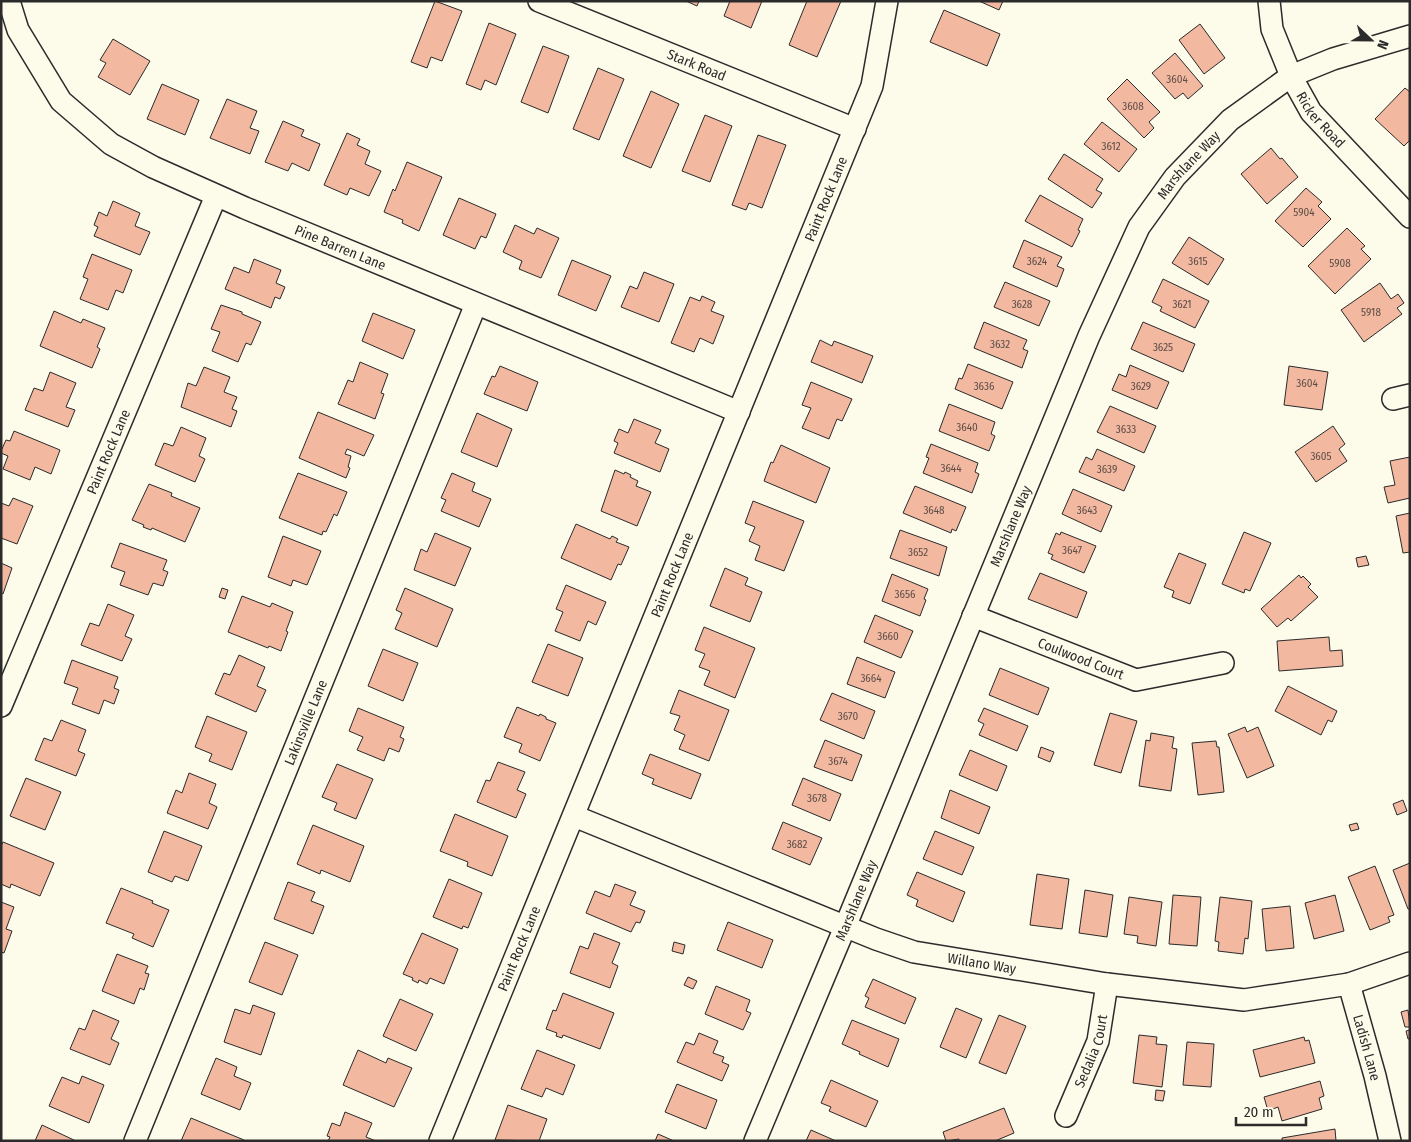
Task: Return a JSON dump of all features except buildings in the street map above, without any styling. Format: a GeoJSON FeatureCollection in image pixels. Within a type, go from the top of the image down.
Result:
{"type":"FeatureCollection","features":[{"type":"Feature","properties":{"kind":"street","name":"Pine Barren Lane"},"geometry":{"type":"LineString","coordinates":[[9,1],[18,30],[61,101],[112,144],[152,167],[216,196],[739,412]]}},
{"type":"Feature","properties":{"kind":"street","name":"Stark Road"},"geometry":{"type":"LineString","coordinates":[[539,1],[855,129]]}},
{"type":"Feature","properties":{"kind":"street","name":"Paint Rock Lane"},"geometry":{"type":"LineString","coordinates":[[440,1141],[872,86],[886,1]]}},
{"type":"Feature","properties":{"kind":"street","name":"Ricker Road"},"geometry":{"type":"LineString","coordinates":[[1268,1],[1272,29],[1291,76],[1311,112],[1410,217]]}},
{"type":"Feature","properties":{"kind":"street","name":"Marshlane Way"},"geometry":{"type":"LineString","coordinates":[[755,1141],[1089,336],[1139,227],[1174,177],[1230,120],[1291,76],[1333,59],[1410,36]]}},
{"type":"Feature","properties":{"kind":"street","name":"Paint Rock Lane"},"geometry":{"type":"LineString","coordinates":[[1,706],[216,196]]}},
{"type":"Feature","properties":{"kind":"street","name":"Lakinsville Lane"},"geometry":{"type":"LineString","coordinates":[[135,1141],[476,304]]}},
{"type":"Feature","properties":{"kind":"street","name":"Coulwood Court"},"geometry":{"type":"LineString","coordinates":[[973,616],[1136,680],[1223,663]]}},
{"type":"Feature","properties":{"kind":"street","name":"Willano Way"},"geometry":{"type":"LineString","coordinates":[[574,816],[914,952],[1107,984],[1244,1000],[1349,984],[1410,963]]}},
{"type":"Feature","properties":{"kind":"street","name":"Sedalia Court"},"geometry":{"type":"LineString","coordinates":[[1066,1116],[1098,1041],[1107,984]]}},
{"type":"Feature","properties":{"kind":"street","name":"Ladish Lane"},"geometry":{"type":"LineString","coordinates":[[1349,984],[1375,1076],[1390,1141]]}}]}
